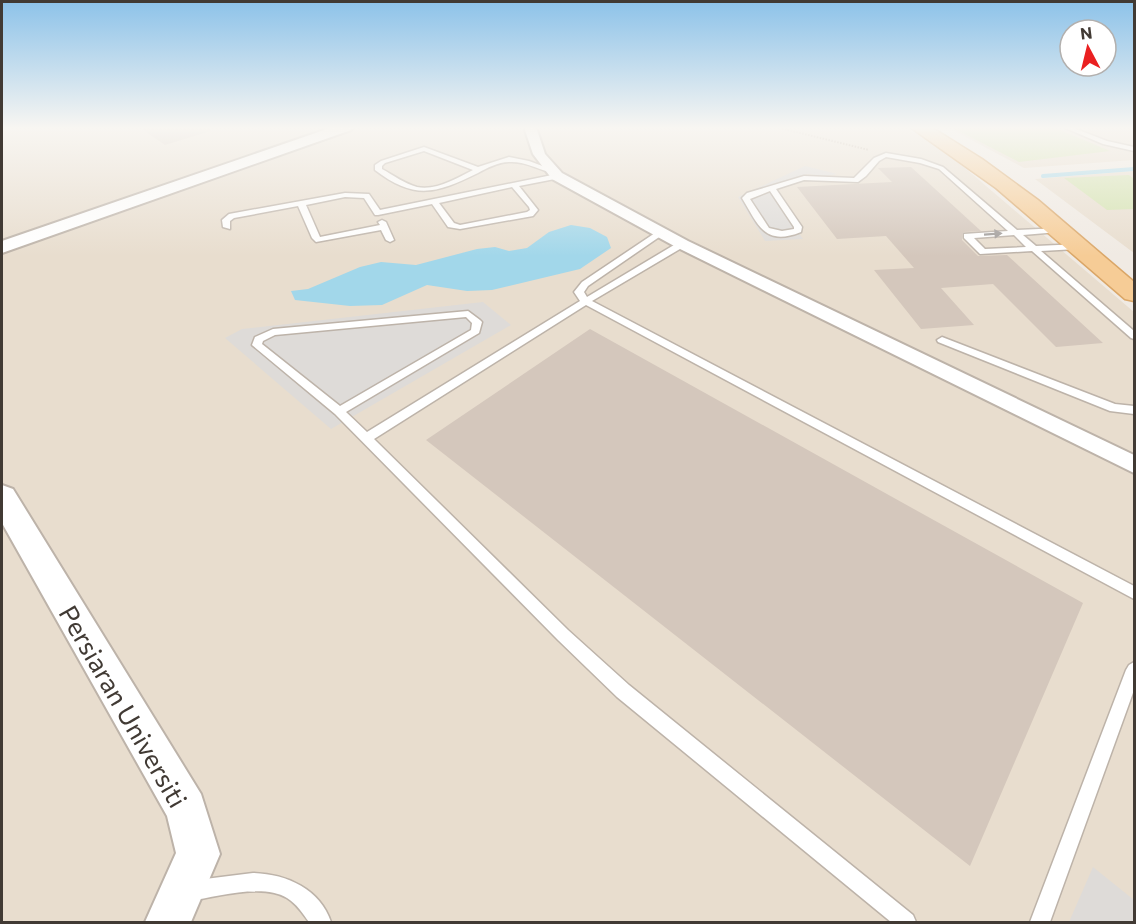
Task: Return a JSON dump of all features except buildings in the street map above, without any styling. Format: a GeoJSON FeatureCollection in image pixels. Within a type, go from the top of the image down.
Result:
{"type":"FeatureCollection","features":[{"type":"Feature","properties":{"kind":"main road"},"geometry":{"type":"LineString","coordinates":[[984,170],[1134,294]]}},
{"type":"Feature","properties":{"kind":"main road"},"geometry":{"type":"LineString","coordinates":[[1006,170],[1134,274]]}},
{"type":"Feature","properties":{"kind":"street"},"geometry":{"type":"LineString","coordinates":[[2,247],[222,170]]}},
{"type":"Feature","properties":{"kind":"street"},"geometry":{"type":"LineString","coordinates":[[551,170],[682,244],[1134,465]]}},
{"type":"Feature","properties":{"kind":"street","name":"Persiaran Universiti"},"geometry":{"type":"LineString","coordinates":[[2,497],[186,809],[198,854],[174,907]]}},
{"type":"Feature","properties":{"kind":"lane"},"geometry":{"type":"LineString","coordinates":[[379,170],[416,189],[425,190],[479,170]]}},
{"type":"Feature","properties":{"kind":"lane"},"geometry":{"type":"LineString","coordinates":[[544,170],[553,173]]}},
{"type":"Feature","properties":{"kind":"lane"},"geometry":{"type":"LineString","coordinates":[[771,188],[798,230],[779,233],[766,230],[747,198],[771,188],[812,177],[855,180],[866,170]]}},
{"type":"Feature","properties":{"kind":"lane"},"geometry":{"type":"LineString","coordinates":[[944,170],[1134,336]]}},
{"type":"Feature","properties":{"kind":"lane"},"geometry":{"type":"LineString","coordinates":[[378,213],[514,185],[553,173]]}},
{"type":"Feature","properties":{"kind":"lane"},"geometry":{"type":"LineString","coordinates":[[434,201],[451,225],[460,226],[530,214],[534,210],[532,206],[514,185]]}},
{"type":"Feature","properties":{"kind":"lane"},"geometry":{"type":"LineString","coordinates":[[227,227],[226,220],[232,216],[358,194],[366,196],[378,213],[390,240]]}},
{"type":"Feature","properties":{"kind":"lane"},"geometry":{"type":"LineString","coordinates":[[301,203],[315,238],[319,240],[384,227]]}},
{"type":"Feature","properties":{"kind":"lane"},"geometry":{"type":"LineString","coordinates":[[1058,230],[967,236],[983,252],[1077,246]]}},
{"type":"Feature","properties":{"kind":"lane"},"geometry":{"type":"LineString","coordinates":[[661,233],[585,284],[579,292],[585,301],[1134,593]]}},
{"type":"Feature","properties":{"kind":"lane"},"geometry":{"type":"LineString","coordinates":[[366,438],[585,301],[682,244]]}},
{"type":"Feature","properties":{"kind":"lane"},"geometry":{"type":"LineString","coordinates":[[339,411],[476,332],[477,322],[468,314],[273,332],[259,339],[257,345],[339,411],[563,635],[623,691],[906,922]]}},
{"type":"Feature","properties":{"kind":"lane"},"geometry":{"type":"LineString","coordinates":[[942,340],[1114,408],[1134,410]]}},
{"type":"Feature","properties":{"kind":"lane"},"geometry":{"type":"LineString","coordinates":[[1040,922],[1134,670]]}},
{"type":"Feature","properties":{"kind":"lane"},"geometry":{"type":"LineString","coordinates":[[174,907],[265,882],[291,889],[311,907],[321,922]]}},
{"type":"Feature","properties":{"kind":"shaded area"},"geometry":{"type":"Polygon","coordinates":[[[2,170],[967,170],[1134,312],[1134,922],[2,922],[2,170]]]}},
{"type":"Feature","properties":{"kind":"shaded area"},"geometry":{"type":"Polygon","coordinates":[[[796,170],[821,170],[837,174],[826,176],[807,174],[767,187],[803,239],[765,241],[738,197],[796,170]]]}},
{"type":"Feature","properties":{"kind":"shaded area"},"geometry":{"type":"Polygon","coordinates":[[[1134,171],[1134,253],[1035,179],[1134,171]]]}},
{"type":"Feature","properties":{"kind":"shaded area"},"geometry":{"type":"Polygon","coordinates":[[[483,302],[511,325],[331,429],[225,338],[242,329],[483,302]]]}},
{"type":"Feature","properties":{"kind":"shaded area"},"geometry":{"type":"Polygon","coordinates":[[[1093,867],[1134,900],[1134,922],[1069,922],[1093,867]]]}},
{"type":"Feature","properties":{"kind":"green space"},"geometry":{"type":"Polygon","coordinates":[[[1129,175],[1134,179],[1134,209],[1107,210],[1064,178],[1129,175]]]}},
{"type":"Feature","properties":{"kind":"water"},"geometry":{"type":"Polygon","coordinates":[[[571,225],[590,228],[607,237],[611,248],[580,269],[492,290],[467,291],[427,285],[382,305],[350,306],[295,300],[291,291],[308,289],[360,267],[381,262],[416,265],[477,249],[495,247],[509,251],[527,248],[549,232],[571,225]]]}},
{"type":"Feature","properties":{"kind":"waterway"},"geometry":{"type":"LineString","coordinates":[[1043,176],[1119,170]]}}]}
